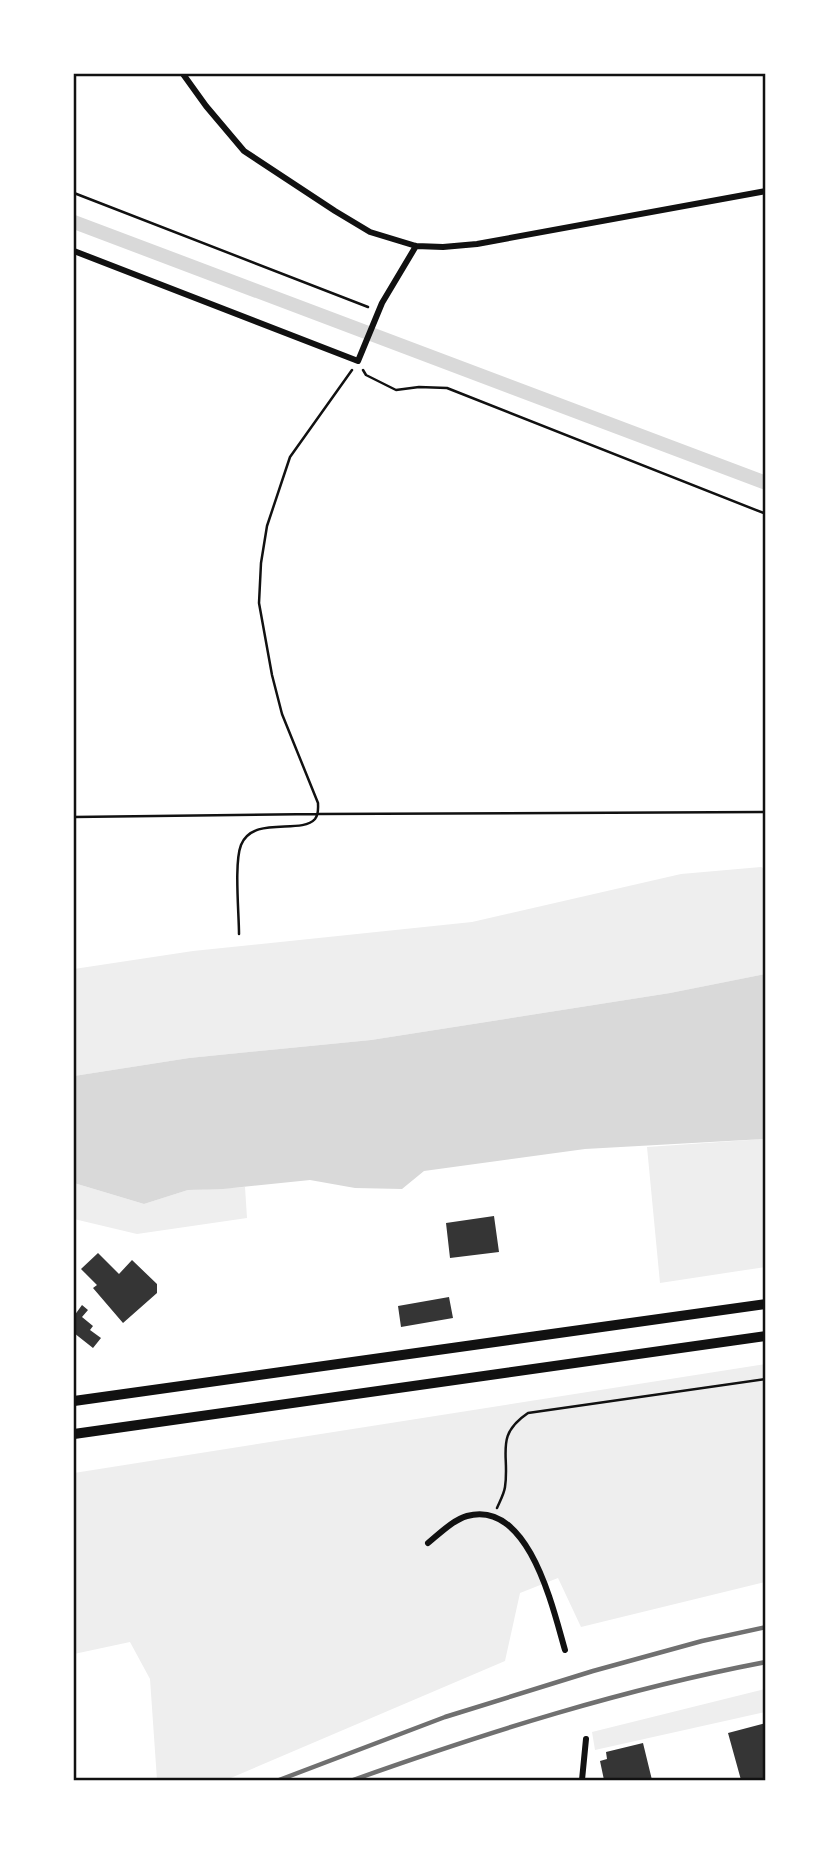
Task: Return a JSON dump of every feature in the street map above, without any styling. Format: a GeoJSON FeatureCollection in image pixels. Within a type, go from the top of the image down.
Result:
{"type":"FeatureCollection","features":[{"type":"Feature","properties":{"kind":"highway"},"geometry":{"type":"LineString","coordinates":[[74,1401],[765,1304]]}},
{"type":"Feature","properties":{"kind":"highway"},"geometry":{"type":"LineString","coordinates":[[74,1434],[765,1336]]}},
{"type":"Feature","properties":{"kind":"street"},"geometry":{"type":"LineString","coordinates":[[183,74],[244,151],[370,232],[416,246],[477,244],[765,191]]}},
{"type":"Feature","properties":{"kind":"street"},"geometry":{"type":"LineString","coordinates":[[74,251],[358,361],[382,303],[416,246]]}},
{"type":"Feature","properties":{"kind":"street"},"geometry":{"type":"LineString","coordinates":[[428,1543],[453,1523],[467,1516],[481,1514],[504,1521],[520,1535],[532,1556],[551,1603],[565,1650]]}},
{"type":"Feature","properties":{"kind":"street"},"geometry":{"type":"LineString","coordinates":[[582,1780],[586,1739]]}},
{"type":"Feature","properties":{"kind":"path"},"geometry":{"type":"LineString","coordinates":[[74,193],[368,307],[382,303]]}},
{"type":"Feature","properties":{"kind":"path"},"geometry":{"type":"LineString","coordinates":[[239,934],[241,845],[249,834],[258,830],[306,824],[315,820],[318,814],[318,803],[282,714],[259,603],[261,563],[267,526],[290,457],[358,361],[366,375],[396,390],[447,388],[765,514]]}},
{"type":"Feature","properties":{"kind":"path"},"geometry":{"type":"LineString","coordinates":[[74,817],[765,812]]}},
{"type":"Feature","properties":{"kind":"path"},"geometry":{"type":"LineString","coordinates":[[494,1517],[505,1488],[504,1446],[509,1431],[517,1420],[528,1413],[765,1379]]}},
{"type":"Feature","properties":{"kind":"shaded area"},"geometry":{"type":"Polygon","coordinates":[[[761,867],[765,869],[765,974],[670,993],[371,1040],[189,1058],[74,1076],[74,969],[193,951],[472,922],[681,874],[761,867]]]}},
{"type":"Feature","properties":{"kind":"shaded area"},"geometry":{"type":"Polygon","coordinates":[[[765,974],[765,1139],[585,1149],[424,1171],[402,1189],[355,1188],[310,1180],[188,1190],[144,1204],[74,1183],[74,1076],[189,1058],[371,1040],[670,993],[765,974]]]}},
{"type":"Feature","properties":{"kind":"shaded area"},"geometry":{"type":"Polygon","coordinates":[[[765,1139],[765,1267],[660,1283],[647,1147],[765,1139]]]}},
{"type":"Feature","properties":{"kind":"shaded area"},"geometry":{"type":"Polygon","coordinates":[[[74,1183],[144,1204],[188,1190],[245,1187],[247,1218],[137,1234],[74,1219],[74,1183]]]}},
{"type":"Feature","properties":{"kind":"shaded area"},"geometry":{"type":"Polygon","coordinates":[[[765,1364],[765,1582],[581,1627],[558,1578],[520,1593],[505,1661],[226,1780],[157,1780],[150,1679],[130,1642],[74,1654],[74,1473],[765,1364]]]}},
{"type":"Feature","properties":{"kind":"shaded area"},"geometry":{"type":"Polygon","coordinates":[[[765,1689],[765,1712],[595,1750],[592,1732],[765,1689]]]}},
{"type":"Feature","properties":{"kind":"building"},"geometry":{"type":"Polygon","coordinates":[[[494,1216],[499,1252],[450,1258],[446,1223],[494,1216]]]}},
{"type":"Feature","properties":{"kind":"building"},"geometry":{"type":"Polygon","coordinates":[[[98,1253],[119,1274],[132,1260],[157,1284],[157,1293],[123,1323],[93,1288],[97,1285],[81,1269],[98,1253]]]}},
{"type":"Feature","properties":{"kind":"building"},"geometry":{"type":"Polygon","coordinates":[[[449,1297],[453,1318],[401,1327],[398,1306],[449,1297]]]}},
{"type":"Feature","properties":{"kind":"building"},"geometry":{"type":"Polygon","coordinates":[[[82,1305],[88,1310],[82,1317],[93,1326],[90,1330],[101,1338],[93,1348],[74,1333],[74,1316],[82,1305]]]}},
{"type":"Feature","properties":{"kind":"building"},"geometry":{"type":"Polygon","coordinates":[[[766,1723],[766,1780],[741,1780],[728,1733],[766,1723]]]}},
{"type":"Feature","properties":{"kind":"building"},"geometry":{"type":"Polygon","coordinates":[[[643,1743],[652,1780],[604,1780],[600,1761],[607,1759],[606,1752],[643,1743]]]}},
{"type":"Feature","properties":{"kind":"waterway"},"geometry":{"type":"LineString","coordinates":[[74,222],[766,483]]}},
{"type":"Feature","properties":{"kind":"railway"},"geometry":{"type":"LineString","coordinates":[[279,1780],[445,1717],[593,1671],[702,1641],[766,1627]]}},
{"type":"Feature","properties":{"kind":"railway"},"geometry":{"type":"LineString","coordinates":[[353,1780],[557,1713],[661,1685],[766,1662]]}}]}
